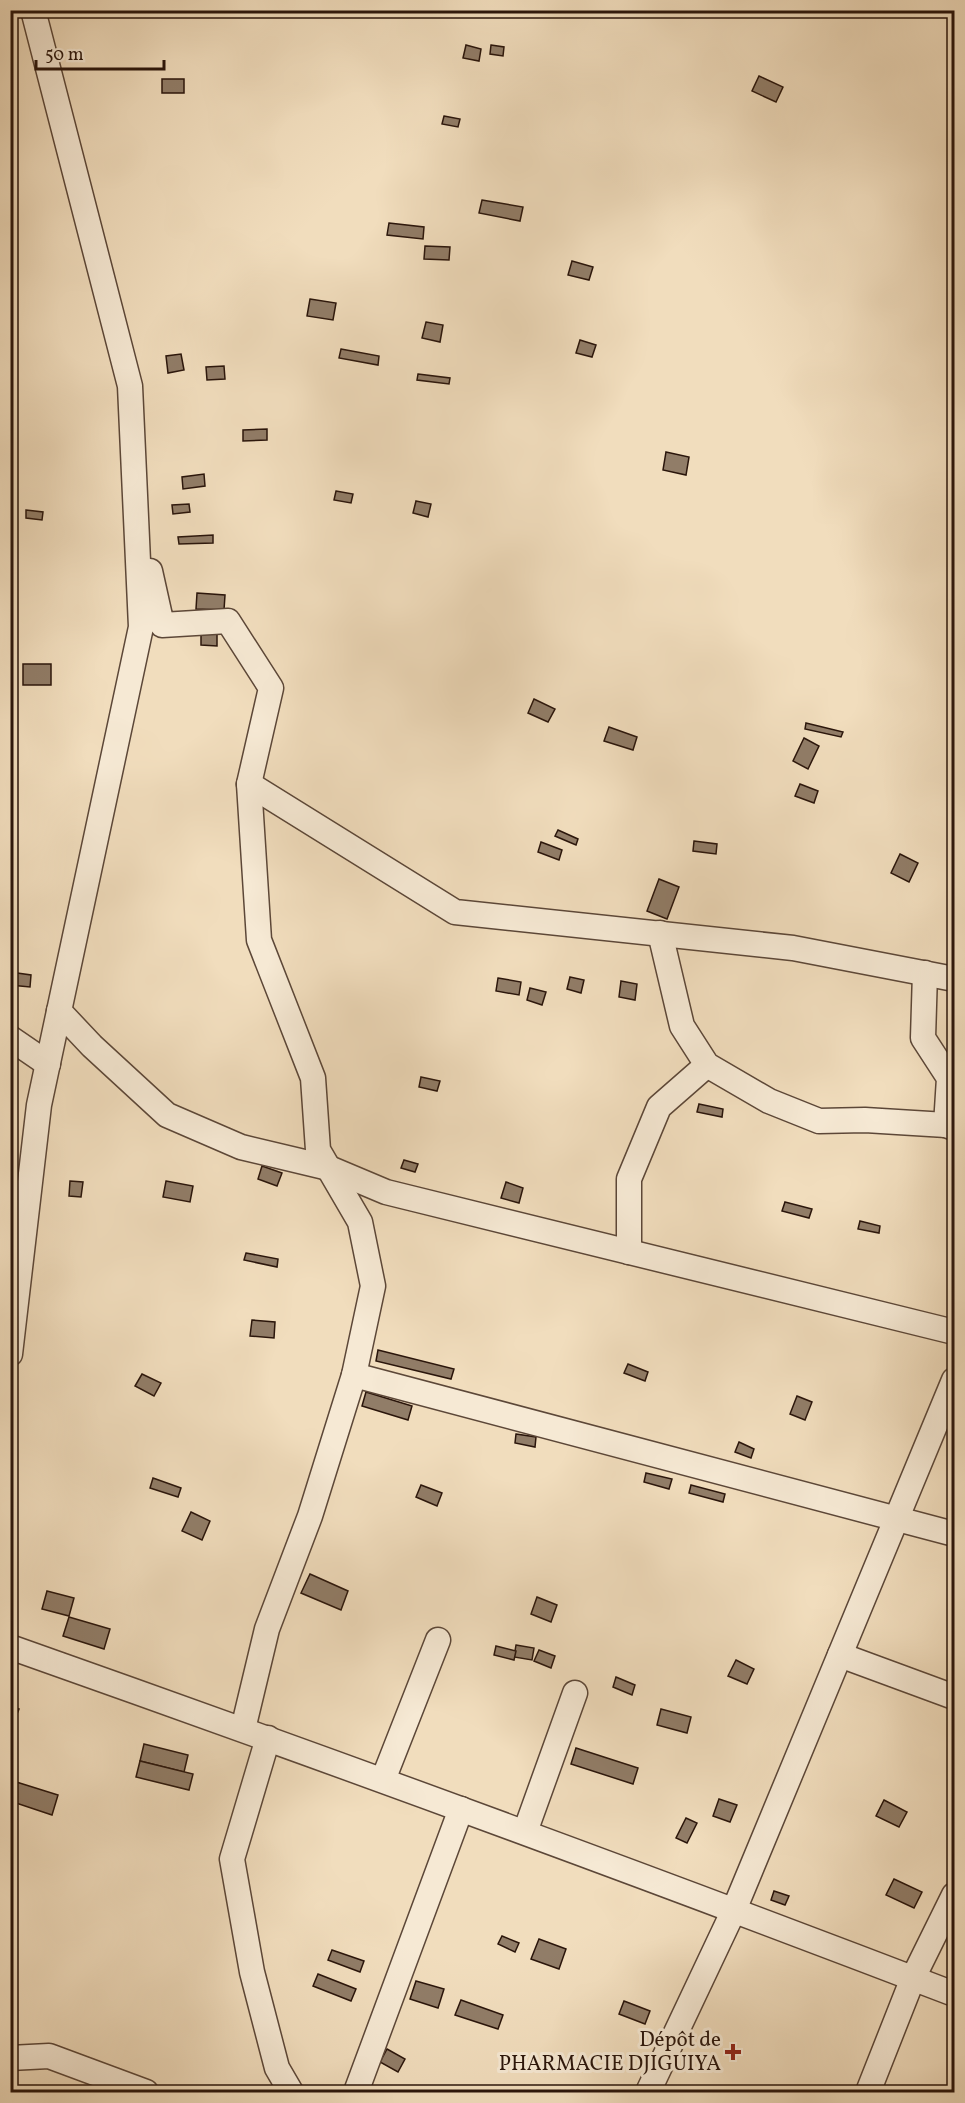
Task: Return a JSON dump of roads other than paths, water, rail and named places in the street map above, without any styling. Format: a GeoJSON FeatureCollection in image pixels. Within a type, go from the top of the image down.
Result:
{"type":"FeatureCollection","features":[{"type":"Feature","properties":{"kind":"street"},"geometry":{"type":"LineString","coordinates":[[10,1354],[39,1105],[141,627],[130,386],[33,10]]}},
{"type":"Feature","properties":{"kind":"street"},"geometry":{"type":"LineString","coordinates":[[136,513],[162,625],[228,621],[272,688],[249,784],[259,940],[313,1078],[318,1150],[360,1222],[373,1286],[354,1375],[310,1516],[267,1629],[243,1729]]}},
{"type":"Feature","properties":{"kind":"street"},"geometry":{"type":"LineString","coordinates":[[249,784],[455,912],[793,948],[954,979]]}},
{"type":"Feature","properties":{"kind":"street"},"geometry":{"type":"LineString","coordinates":[[660,933],[682,1026],[707,1065],[769,1101],[819,1120],[865,1120],[950,1127],[949,1078],[923,1038],[925,973]]}},
{"type":"Feature","properties":{"kind":"street"},"geometry":{"type":"LineString","coordinates":[[59,1011],[92,1046],[167,1115],[241,1147],[329,1168],[386,1192],[954,1332]]}},
{"type":"Feature","properties":{"kind":"street"},"geometry":{"type":"LineString","coordinates":[[10,1038],[48,1064]]}},
{"type":"Feature","properties":{"kind":"street"},"geometry":{"type":"LineString","coordinates":[[629,1252],[629,1179],[658,1107],[707,1065]]}},
{"type":"Feature","properties":{"kind":"street"},"geometry":{"type":"LineString","coordinates":[[354,1375],[954,1534]]}},
{"type":"Feature","properties":{"kind":"street"},"geometry":{"type":"LineString","coordinates":[[648,2092],[734,1910],[954,1380]]}},
{"type":"Feature","properties":{"kind":"street"},"geometry":{"type":"LineString","coordinates":[[383,1780],[438,1640]]}},
{"type":"Feature","properties":{"kind":"street"},"geometry":{"type":"LineString","coordinates":[[10,1647],[525,1832],[954,1994]]}},
{"type":"Feature","properties":{"kind":"street"},"geometry":{"type":"LineString","coordinates":[[840,1655],[954,1697]]}},
{"type":"Feature","properties":{"kind":"street"},"geometry":{"type":"LineString","coordinates":[[525,1832],[575,1693]]}},
{"type":"Feature","properties":{"kind":"street"},"geometry":{"type":"LineString","coordinates":[[268,1738],[232,1859],[258,1993],[277,2068],[291,2092]]}},
{"type":"Feature","properties":{"kind":"street"},"geometry":{"type":"LineString","coordinates":[[356,2092],[461,1809]]}},
{"type":"Feature","properties":{"kind":"street"},"geometry":{"type":"LineString","coordinates":[[868,2092],[913,1978],[954,1895]]}},
{"type":"Feature","properties":{"kind":"street"},"geometry":{"type":"LineString","coordinates":[[10,2058],[49,2056],[146,2092]]}},
{"type":"Feature","properties":{"kind":"place","name":"Dépôt de PHARMACIE DJIGUIYA"},"geometry":{"type":"Point","coordinates":[733,2052]}}]}
